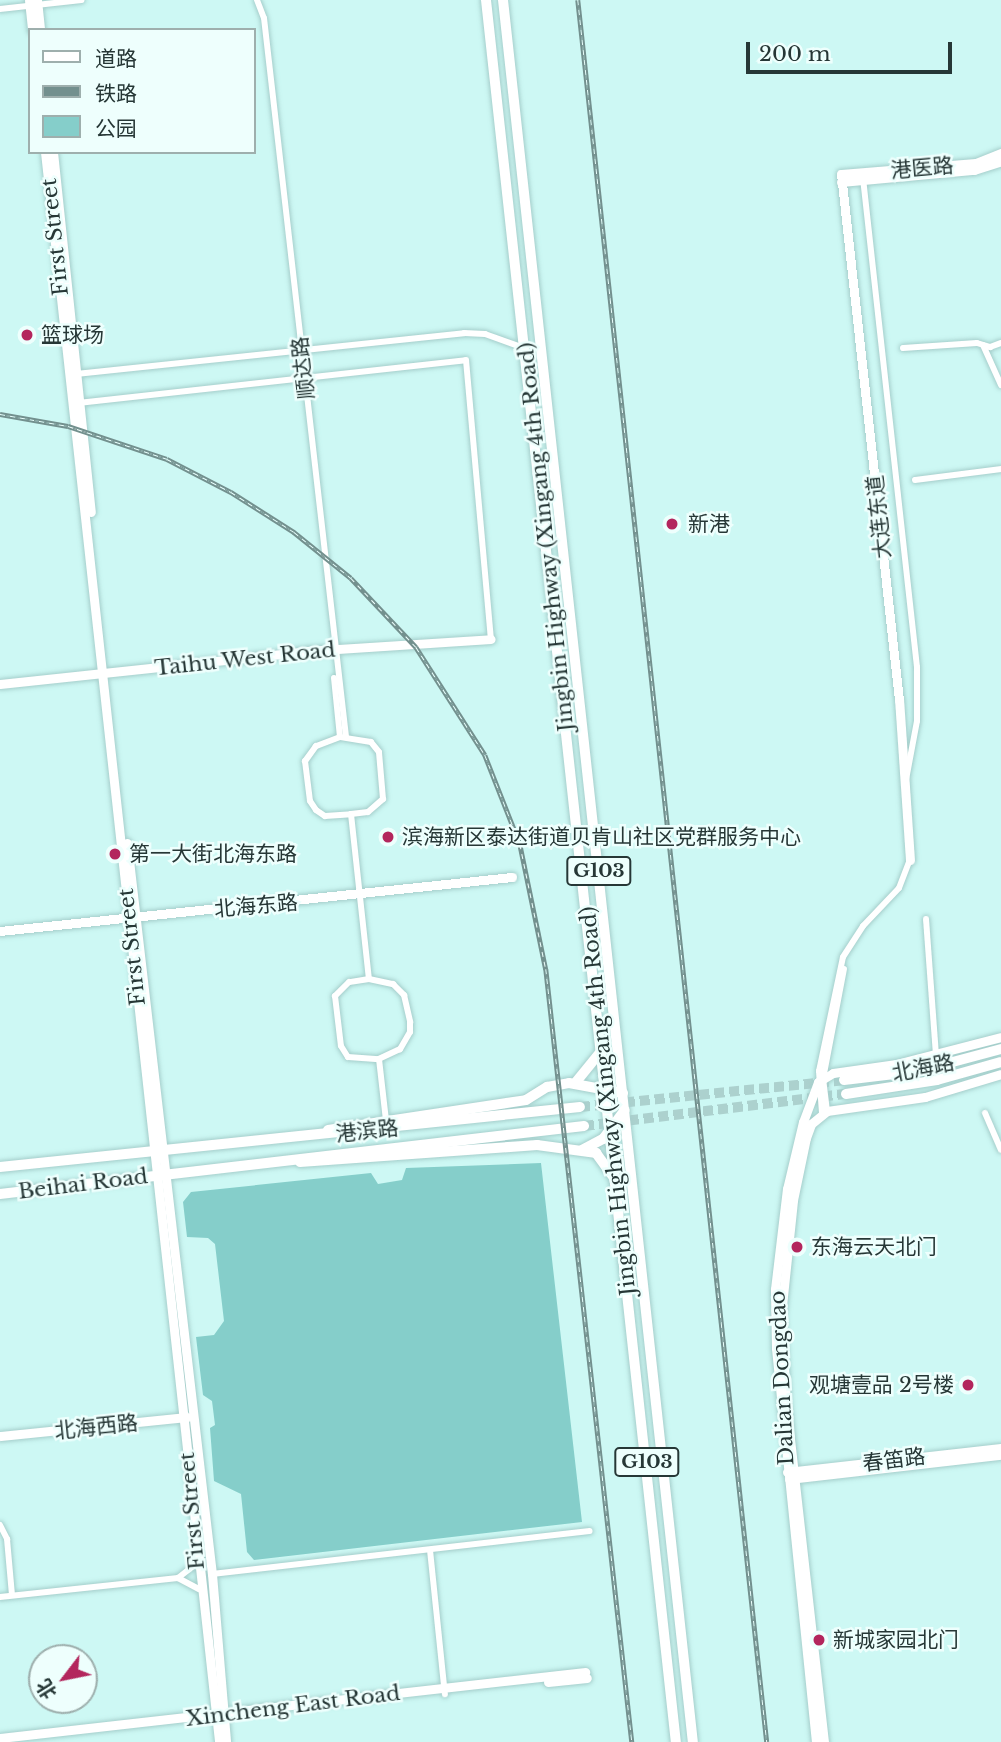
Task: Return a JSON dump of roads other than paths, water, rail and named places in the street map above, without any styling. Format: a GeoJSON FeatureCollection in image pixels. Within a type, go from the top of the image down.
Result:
{"type":"FeatureCollection","features":[{"type":"Feature","properties":{"kind":"highway","name":"Jingbin Highway (Xingang 4th Road)"},"geometry":{"type":"LineString","coordinates":[[485,0],[526,349],[677,1742]]}},
{"type":"Feature","properties":{"kind":"highway","name":"Jingbin Highway (Xingang 4th Road)"},"geometry":{"type":"LineString","coordinates":[[503,0],[693,1742]]}},
{"type":"Feature","properties":{"kind":"highway"},"geometry":{"type":"LineString","coordinates":[[509,0],[510,64]]}},
{"type":"Feature","properties":{"kind":"main road"},"geometry":{"type":"LineString","coordinates":[[32,28],[35,2]]}},
{"type":"Feature","properties":{"kind":"main road"},"geometry":{"type":"LineString","coordinates":[[35,2],[40,28]]}},
{"type":"Feature","properties":{"kind":"main road","name":"港医路"},"geometry":{"type":"LineString","coordinates":[[862,177],[976,163],[1001,153]]}},
{"type":"Feature","properties":{"kind":"main road","name":"First Street"},"geometry":{"type":"LineString","coordinates":[[45,154],[76,403],[188,1417],[212,1574],[219,1742]]}},
{"type":"Feature","properties":{"kind":"main road","name":"First Street"},"geometry":{"type":"LineString","coordinates":[[53,154],[76,374],[76,403]]}},
{"type":"Feature","properties":{"kind":"main road","name":"港医路"},"geometry":{"type":"LineString","coordinates":[[841,178],[974,170],[1001,161]]}},
{"type":"Feature","properties":{"kind":"main road","name":"大连东道"},"geometry":{"type":"LineString","coordinates":[[841,178],[905,785],[910,860]]}},
{"type":"Feature","properties":{"kind":"main road","name":"Taihu West Road"},"geometry":{"type":"LineString","coordinates":[[0,682],[333,648],[491,637]]}},
{"type":"Feature","properties":{"kind":"main road","name":"北海东路"},"geometry":{"type":"LineString","coordinates":[[0,930],[360,897],[512,877]]}},
{"type":"Feature","properties":{"kind":"main road"},"geometry":{"type":"LineString","coordinates":[[821,1080],[936,1055],[1001,1037]]}},
{"type":"Feature","properties":{"kind":"main road","name":"北海路"},"geometry":{"type":"LineString","coordinates":[[844,1080],[919,1071],[1001,1049]]}},
{"type":"Feature","properties":{"kind":"main road"},"geometry":{"type":"LineString","coordinates":[[576,1082],[602,1050]]}},
{"type":"Feature","properties":{"kind":"main road","name":"北海路"},"geometry":{"type":"LineString","coordinates":[[846,1094],[937,1080],[1001,1062]]}},
{"type":"Feature","properties":{"kind":"main road"},"geometry":{"type":"LineString","coordinates":[[825,1112],[925,1097],[1001,1074]]}},
{"type":"Feature","properties":{"kind":"main road","name":"Dalian Dongdao"},"geometry":{"type":"LineString","coordinates":[[816,1742],[776,1348],[775,1289],[791,1169],[821,1080]]}},
{"type":"Feature","properties":{"kind":"main road"},"geometry":{"type":"LineString","coordinates":[[278,1139],[526,1100],[547,1087],[576,1082],[623,1093]]}},
{"type":"Feature","properties":{"kind":"main road","name":"港滨路"},"geometry":{"type":"LineString","coordinates":[[158,1149],[580,1107]]}},
{"type":"Feature","properties":{"kind":"main road"},"geometry":{"type":"LineString","coordinates":[[575,1151],[597,1144],[612,1131],[625,1110]]}},
{"type":"Feature","properties":{"kind":"main road","name":"Dalian Dongdao"},"geometry":{"type":"LineString","coordinates":[[824,1742],[790,1475],[783,1359],[784,1273],[806,1138],[811,1124],[825,1112]]}},
{"type":"Feature","properties":{"kind":"main road"},"geometry":{"type":"LineString","coordinates":[[278,1162],[584,1126]]}},
{"type":"Feature","properties":{"kind":"main road"},"geometry":{"type":"LineString","coordinates":[[278,1162],[338,1162],[537,1145],[596,1153],[616,1182]]}},
{"type":"Feature","properties":{"kind":"main road","name":"Beihai Road"},"geometry":{"type":"LineString","coordinates":[[0,1167],[158,1149]]}},
{"type":"Feature","properties":{"kind":"main road","name":"Beihai Road"},"geometry":{"type":"LineString","coordinates":[[0,1194],[278,1162]]}},
{"type":"Feature","properties":{"kind":"main road","name":"First Street"},"geometry":{"type":"LineString","coordinates":[[188,1417],[200,1589],[226,1742]]}},
{"type":"Feature","properties":{"kind":"main road","name":"北海西路"},"geometry":{"type":"LineString","coordinates":[[0,1437],[188,1417]]}},
{"type":"Feature","properties":{"kind":"main road","name":"春笛路"},"geometry":{"type":"LineString","coordinates":[[790,1475],[1001,1448]]}},
{"type":"Feature","properties":{"kind":"main road","name":"春笛路"},"geometry":{"type":"LineString","coordinates":[[790,1475],[1001,1455]]}},
{"type":"Feature","properties":{"kind":"main road","name":"Xincheng East Road"},"geometry":{"type":"LineString","coordinates":[[24,1742],[586,1675]]}},
{"type":"Feature","properties":{"kind":"main road","name":"Xincheng East Road"},"geometry":{"type":"LineString","coordinates":[[0,1738],[220,1717]]}},
{"type":"Feature","properties":{"kind":"street"},"geometry":{"type":"LineString","coordinates":[[0,7],[82,0]]}},
{"type":"Feature","properties":{"kind":"street","name":"顺达路"},"geometry":{"type":"LineString","coordinates":[[255,0],[261,20],[343,737]]}},
{"type":"Feature","properties":{"kind":"street"},"geometry":{"type":"LineString","coordinates":[[862,177],[917,667],[917,721],[905,785]]}},
{"type":"Feature","properties":{"kind":"street"},"geometry":{"type":"LineString","coordinates":[[76,374],[464,333],[485,334],[526,349]]}},
{"type":"Feature","properties":{"kind":"street"},"geometry":{"type":"LineString","coordinates":[[902,348],[1001,343]]}},
{"type":"Feature","properties":{"kind":"street"},"geometry":{"type":"LineString","coordinates":[[985,345],[1001,379]]}},
{"type":"Feature","properties":{"kind":"street"},"geometry":{"type":"LineString","coordinates":[[985,345],[1001,385]]}},
{"type":"Feature","properties":{"kind":"street"},"geometry":{"type":"LineString","coordinates":[[76,403],[466,360],[491,637]]}},
{"type":"Feature","properties":{"kind":"street"},"geometry":{"type":"LineString","coordinates":[[915,480],[1001,469]]}},
{"type":"Feature","properties":{"kind":"street"},"geometry":{"type":"LineString","coordinates":[[343,737],[371,742],[379,752],[383,790],[379,806],[351,814],[324,816],[310,802],[305,761],[316,746],[343,737]]}},
{"type":"Feature","properties":{"kind":"street"},"geometry":{"type":"LineString","coordinates":[[351,814],[369,979]]}},
{"type":"Feature","properties":{"kind":"street"},"geometry":{"type":"LineString","coordinates":[[825,1112],[821,1080],[850,951],[901,890],[911,872],[910,860]]}},
{"type":"Feature","properties":{"kind":"street"},"geometry":{"type":"LineString","coordinates":[[926,919],[936,1055]]}},
{"type":"Feature","properties":{"kind":"street"},"geometry":{"type":"LineString","coordinates":[[369,979],[393,984],[404,995],[410,1032],[400,1049],[379,1059],[348,1057],[341,1046],[335,996],[349,982],[369,979]]}},
{"type":"Feature","properties":{"kind":"street"},"geometry":{"type":"LineString","coordinates":[[379,1059],[386,1120]]}},
{"type":"Feature","properties":{"kind":"street"},"geometry":{"type":"LineString","coordinates":[[985,1113],[1001,1150]]}},
{"type":"Feature","properties":{"kind":"street"},"geometry":{"type":"LineString","coordinates":[[0,1525],[7,1539],[12,1595]]}},
{"type":"Feature","properties":{"kind":"street"},"geometry":{"type":"LineString","coordinates":[[212,1574],[590,1531]]}},
{"type":"Feature","properties":{"kind":"street"},"geometry":{"type":"LineString","coordinates":[[430,1550],[445,1691]]}},
{"type":"Feature","properties":{"kind":"street"},"geometry":{"type":"LineString","coordinates":[[178,1578],[197,1563]]}},
{"type":"Feature","properties":{"kind":"street"},"geometry":{"type":"LineString","coordinates":[[0,1597],[178,1578],[200,1589]]}},
{"type":"Feature","properties":{"kind":"tunnel"},"geometry":{"type":"LineString","coordinates":[[580,1107],[844,1080]]}},
{"type":"Feature","properties":{"kind":"tunnel"},"geometry":{"type":"LineString","coordinates":[[584,1126],[846,1094]]}},
{"type":"Feature","properties":{"kind":"railway"},"geometry":{"type":"LineString","coordinates":[[578,0],[767,1742]]}},
{"type":"Feature","properties":{"kind":"railway"},"geometry":{"type":"LineString","coordinates":[[0,414],[68,426],[167,459],[231,492],[294,532],[351,578],[416,647],[485,755],[520,844],[546,969],[632,1742]]}},
{"type":"Feature","properties":{"kind":"place","name":"篮球场"},"geometry":{"type":"Point","coordinates":[27,335]}},
{"type":"Feature","properties":{"kind":"place","name":"新港"},"geometry":{"type":"Point","coordinates":[672,524]}},
{"type":"Feature","properties":{"kind":"place","name":"滨海新区泰达街道贝肯山社区党群服务中心"},"geometry":{"type":"Point","coordinates":[388,837]}},
{"type":"Feature","properties":{"kind":"place","name":"第一大街北海东路"},"geometry":{"type":"Point","coordinates":[115,854]}},
{"type":"Feature","properties":{"kind":"place","name":"东海云天北门"},"geometry":{"type":"Point","coordinates":[797,1247]}},
{"type":"Feature","properties":{"kind":"place","name":"观塘壹品 2号楼"},"geometry":{"type":"Point","coordinates":[968,1385]}},
{"type":"Feature","properties":{"kind":"place","name":"新城家园北门"},"geometry":{"type":"Point","coordinates":[819,1640]}}]}
